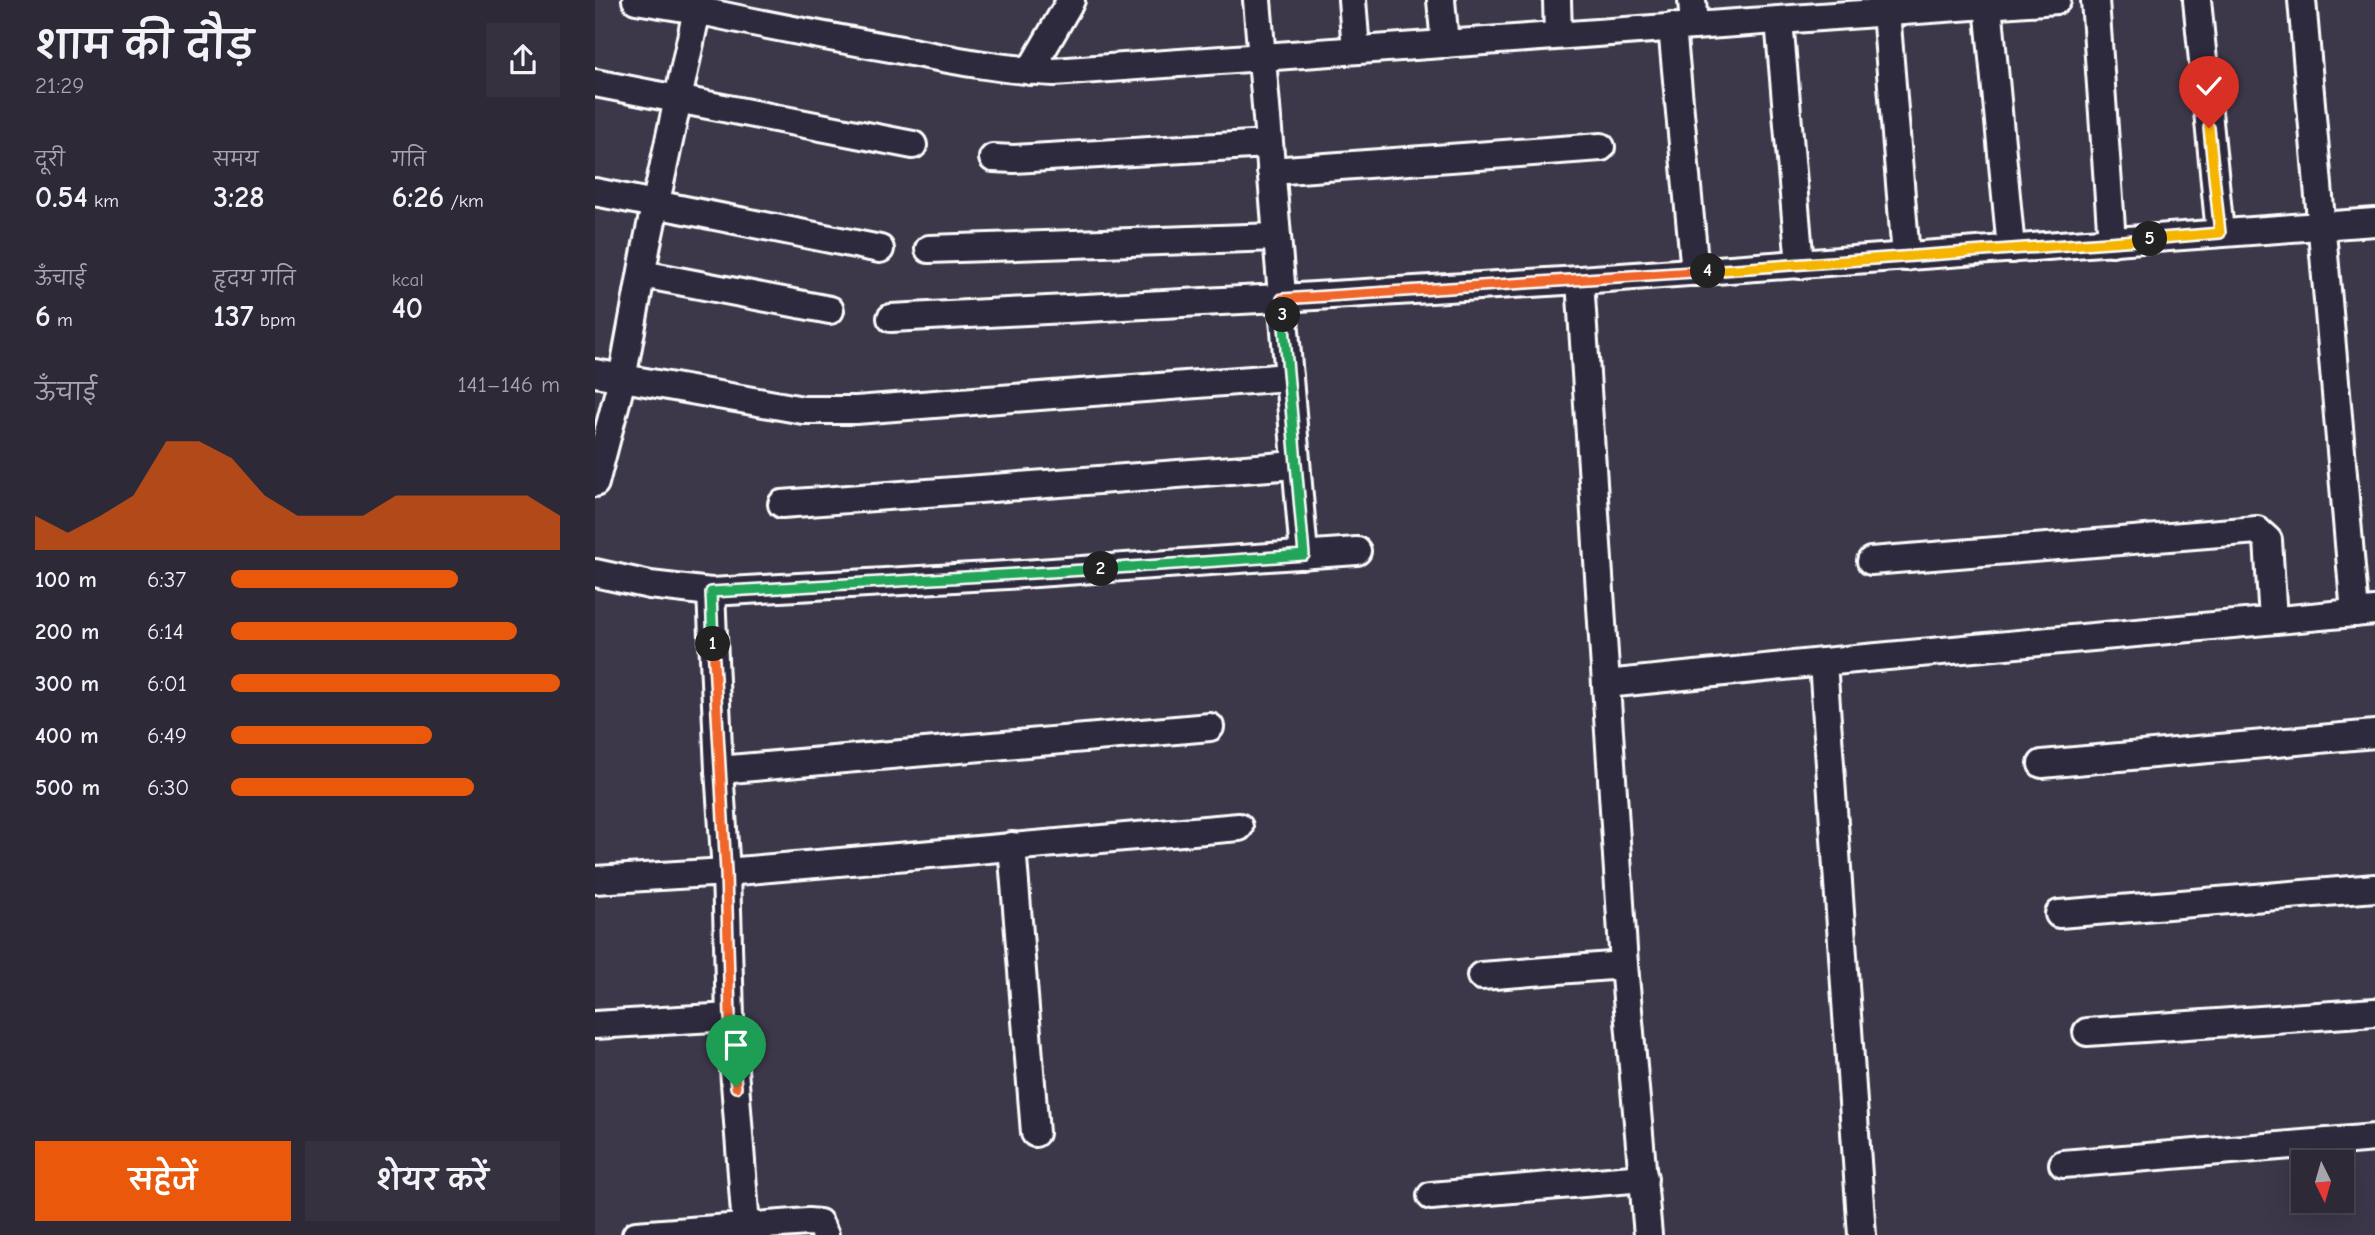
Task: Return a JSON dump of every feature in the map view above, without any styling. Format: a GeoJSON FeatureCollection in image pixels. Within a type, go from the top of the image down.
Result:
{"type":"FeatureCollection","features":[{"type":"Feature","properties":{"kind":"street"},"geometry":{"type":"LineString","coordinates":[[636,0],[698,5],[765,25],[923,54],[1030,71],[1054,72],[1558,35],[1686,18],[1779,20],[1820,8],[1886,12],[1929,4],[1988,5],[2057,0]]}},
{"type":"Feature","properties":{"kind":"street"},"geometry":{"type":"LineString","coordinates":[[1030,71],[1071,0]]}},
{"type":"Feature","properties":{"kind":"street"},"geometry":{"type":"LineString","coordinates":[[1257,0],[1304,555]]}},
{"type":"Feature","properties":{"kind":"street"},"geometry":{"type":"LineString","coordinates":[[1352,0],[1356,50]]}},
{"type":"Feature","properties":{"kind":"street"},"geometry":{"type":"LineString","coordinates":[[1441,0],[1445,44]]}},
{"type":"Feature","properties":{"kind":"street"},"geometry":{"type":"LineString","coordinates":[[1556,0],[1558,35]]}},
{"type":"Feature","properties":{"kind":"street"},"geometry":{"type":"LineString","coordinates":[[2095,0],[2112,242]]}},
{"type":"Feature","properties":{"kind":"street"},"geometry":{"type":"LineString","coordinates":[[2197,0],[2220,233]]}},
{"type":"Feature","properties":{"kind":"street"},"geometry":{"type":"LineString","coordinates":[[1606,684],[2365,612],[2321,226],[2302,0]]}},
{"type":"Feature","properties":{"kind":"street"},"geometry":{"type":"LineString","coordinates":[[595,483],[622,379],[698,5]]}},
{"type":"Feature","properties":{"kind":"street"},"geometry":{"type":"LineString","coordinates":[[1988,5],[2011,249]]}},
{"type":"Feature","properties":{"kind":"street"},"geometry":{"type":"LineString","coordinates":[[1886,12],[1906,257]]}},
{"type":"Feature","properties":{"kind":"street"},"geometry":{"type":"LineString","coordinates":[[1686,18],[1695,272]]}},
{"type":"Feature","properties":{"kind":"street"},"geometry":{"type":"LineString","coordinates":[[1779,20],[1800,264]]}},
{"type":"Feature","properties":{"kind":"street"},"geometry":{"type":"LineString","coordinates":[[595,83],[913,145]]}},
{"type":"Feature","properties":{"kind":"street"},"geometry":{"type":"LineString","coordinates":[[993,158],[1268,144]]}},
{"type":"Feature","properties":{"kind":"street"},"geometry":{"type":"LineString","coordinates":[[1271,171],[1601,147]]}},
{"type":"Feature","properties":{"kind":"street"},"geometry":{"type":"LineString","coordinates":[[595,192],[880,249]]}},
{"type":"Feature","properties":{"kind":"street"},"geometry":{"type":"LineString","coordinates":[[891,318],[1282,299],[1580,280],[2375,222]]}},
{"type":"Feature","properties":{"kind":"street"},"geometry":{"type":"LineString","coordinates":[[929,249],[1277,237]]}},
{"type":"Feature","properties":{"kind":"street"},"geometry":{"type":"LineString","coordinates":[[642,274],[830,310]]}},
{"type":"Feature","properties":{"kind":"street"},"geometry":{"type":"LineString","coordinates":[[1580,280],[1624,965],[1648,1235]]}},
{"type":"Feature","properties":{"kind":"street"},"geometry":{"type":"LineString","coordinates":[[595,373],[803,410],[856,410],[1289,377]]}},
{"type":"Feature","properties":{"kind":"street"},"geometry":{"type":"LineString","coordinates":[[782,504],[1296,464]]}},
{"type":"Feature","properties":{"kind":"street"},"geometry":{"type":"LineString","coordinates":[[1871,561],[2257,530],[2268,540],[2273,620]]}},
{"type":"Feature","properties":{"kind":"street"},"geometry":{"type":"LineString","coordinates":[[595,573],[650,585],[711,592],[1357,551]]}},
{"type":"Feature","properties":{"kind":"street"},"geometry":{"type":"LineString","coordinates":[[711,592],[726,872],[730,1017],[746,1227]]}},
{"type":"Feature","properties":{"kind":"street"},"geometry":{"type":"LineString","coordinates":[[1823,662],[1862,1235]]}},
{"type":"Feature","properties":{"kind":"street"},"geometry":{"type":"LineString","coordinates":[[719,770],[1210,727]]}},
{"type":"Feature","properties":{"kind":"street"},"geometry":{"type":"LineString","coordinates":[[2042,764],[2375,734]]}},
{"type":"Feature","properties":{"kind":"street"},"geometry":{"type":"LineString","coordinates":[[595,880],[726,872],[1239,827]]}},
{"type":"Feature","properties":{"kind":"street"},"geometry":{"type":"LineString","coordinates":[[1012,846],[1035,1133]]}},
{"type":"Feature","properties":{"kind":"street"},"geometry":{"type":"LineString","coordinates":[[2059,914],[2375,888]]}},
{"type":"Feature","properties":{"kind":"street"},"geometry":{"type":"LineString","coordinates":[[1481,976],[1624,965]]}},
{"type":"Feature","properties":{"kind":"street"},"geometry":{"type":"LineString","coordinates":[[2087,1032],[2375,1012]]}},
{"type":"Feature","properties":{"kind":"street"},"geometry":{"type":"LineString","coordinates":[[595,1026],[730,1017]]}},
{"type":"Feature","properties":{"kind":"street"},"geometry":{"type":"LineString","coordinates":[[2063,1164],[2375,1138]]}},
{"type":"Feature","properties":{"kind":"street"},"geometry":{"type":"LineString","coordinates":[[1431,1196],[1644,1178]]}},
{"type":"Feature","properties":{"kind":"street"},"geometry":{"type":"LineString","coordinates":[[636,1235],[808,1222],[819,1223],[825,1235]]}},
{"type":"Feature","properties":{"kind":"route"},"geometry":{"type":"LineString","coordinates":[[736,1087],[730,1017],[726,872],[711,592],[1304,555],[1282,299],[2220,233],[2209,128]]}}]}
